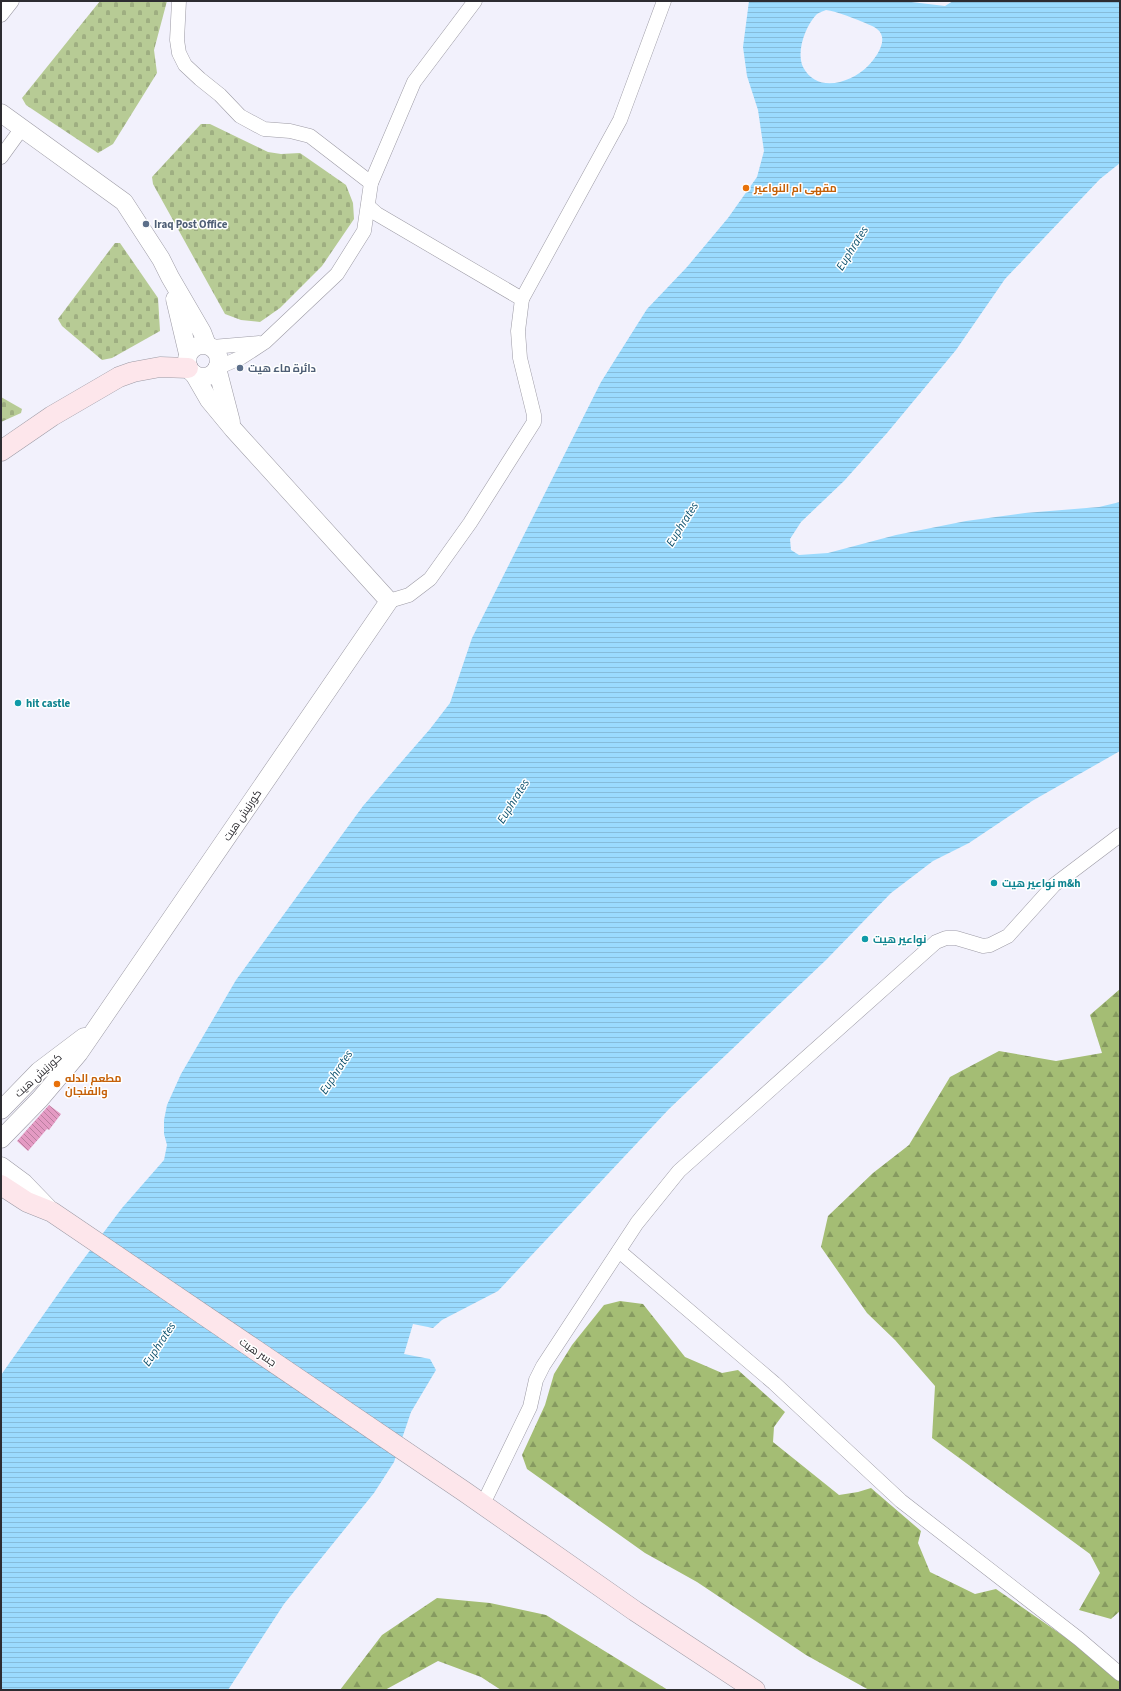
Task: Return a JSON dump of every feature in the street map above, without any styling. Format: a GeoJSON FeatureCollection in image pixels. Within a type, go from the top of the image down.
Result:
{"type":"FeatureCollection","features":[{"type":"Feature","properties":{"kind":"main road"},"geometry":{"type":"LineString","coordinates":[[1,451],[52,416],[119,377],[132,372],[160,367],[190,365]]}},
{"type":"Feature","properties":{"kind":"main road","name":"جسر هيت"},"geometry":{"type":"LineString","coordinates":[[1,1185],[27,1202],[52,1212],[465,1492],[482,1506],[641,1616],[755,1690]]}},
{"type":"Feature","properties":{"kind":"street"},"geometry":{"type":"LineString","coordinates":[[1,15],[12,1]]}},
{"type":"Feature","properties":{"kind":"street"},"geometry":{"type":"LineString","coordinates":[[179,1],[177,40],[179,52],[185,65],[220,95],[240,116],[264,129],[290,131],[310,136],[371,183]]}},
{"type":"Feature","properties":{"kind":"street"},"geometry":{"type":"LineString","coordinates":[[190,365],[207,376],[217,368],[242,357],[265,342],[337,274],[364,231],[371,183],[414,82],[475,1]]}},
{"type":"Feature","properties":{"kind":"street"},"geometry":{"type":"LineString","coordinates":[[170,277],[190,365],[209,400],[233,429],[389,601],[409,595],[430,578],[470,523],[534,422],[534,415],[520,358],[518,330],[522,299],[620,120],[664,1]]}},
{"type":"Feature","properties":{"kind":"street"},"geometry":{"type":"LineString","coordinates":[[1,113],[124,202],[157,252],[209,346],[218,355],[217,368],[233,429]]}},
{"type":"Feature","properties":{"kind":"street"},"geometry":{"type":"LineString","coordinates":[[1,157],[22,128]]}},
{"type":"Feature","properties":{"kind":"street"},"geometry":{"type":"LineString","coordinates":[[368,206],[377,214],[522,299]]}},
{"type":"Feature","properties":{"kind":"street"},"geometry":{"type":"LineString","coordinates":[[190,365],[190,350],[198,345],[209,346],[265,342]]}},
{"type":"Feature","properties":{"kind":"street","name":"كورنيش هيت"},"geometry":{"type":"LineString","coordinates":[[1,1139],[60,1077],[96,1028],[389,601]]}},
{"type":"Feature","properties":{"kind":"street"},"geometry":{"type":"LineString","coordinates":[[482,1506],[530,1407],[536,1380],[543,1366],[637,1223],[679,1171],[936,942],[946,938],[956,938],[983,946],[990,945],[1008,936],[1054,886],[1120,835]]}},
{"type":"Feature","properties":{"kind":"street","name":"كورنيش هيت"},"geometry":{"type":"LineString","coordinates":[[1,1110],[39,1071],[96,1028]]}},
{"type":"Feature","properties":{"kind":"street"},"geometry":{"type":"LineString","coordinates":[[1,1166],[24,1183],[52,1212]]}},
{"type":"Feature","properties":{"kind":"street"},"geometry":{"type":"LineString","coordinates":[[619,1251],[774,1383],[901,1501],[1079,1639],[1120,1674]]}},
{"type":"Feature","properties":{"kind":"green space"},"geometry":{"type":"Polygon","coordinates":[[[100,1],[167,1],[154,50],[157,73],[113,144],[98,153],[26,105],[22,98],[100,1]]]}},
{"type":"Feature","properties":{"kind":"green space"},"geometry":{"type":"Polygon","coordinates":[[[201,124],[210,124],[268,152],[281,154],[300,153],[346,185],[353,203],[354,219],[322,266],[280,308],[260,322],[241,320],[225,314],[153,184],[152,177],[201,124]]]}},
{"type":"Feature","properties":{"kind":"green space"},"geometry":{"type":"Polygon","coordinates":[[[115,243],[120,243],[158,298],[160,331],[112,358],[102,360],[62,326],[58,319],[115,243]]]}},
{"type":"Feature","properties":{"kind":"green space"},"geometry":{"type":"Polygon","coordinates":[[[1,397],[22,409],[21,413],[1,422],[1,397]]]}},
{"type":"Feature","properties":{"kind":"green space"},"geometry":{"type":"Polygon","coordinates":[[[1120,989],[1120,1611],[1111,1619],[1079,1610],[1100,1573],[1090,1554],[932,1438],[935,1386],[895,1340],[867,1313],[821,1247],[828,1216],[873,1173],[909,1145],[950,1077],[999,1051],[1056,1061],[1102,1053],[1090,1015],[1120,989]]]}},
{"type":"Feature","properties":{"kind":"green space"},"geometry":{"type":"Polygon","coordinates":[[[620,1301],[643,1304],[685,1357],[722,1373],[738,1370],[785,1412],[774,1427],[773,1442],[839,1495],[871,1488],[921,1531],[918,1543],[930,1572],[975,1594],[996,1589],[1088,1653],[1120,1672],[1120,1690],[869,1690],[806,1655],[697,1582],[645,1553],[527,1469],[522,1455],[545,1405],[554,1374],[572,1345],[604,1305],[620,1301]]]}},
{"type":"Feature","properties":{"kind":"green space"},"geometry":{"type":"Polygon","coordinates":[[[437,1598],[490,1603],[546,1615],[668,1690],[501,1690],[481,1677],[438,1661],[385,1690],[340,1690],[382,1635],[437,1598]]]}},
{"type":"Feature","properties":{"kind":"water","name":"Euphrates"},"geometry":{"type":"Polygon","coordinates":[[[749,1],[903,1],[945,6],[953,1],[1120,1],[1120,163],[1100,179],[1005,279],[956,350],[887,433],[844,481],[801,522],[790,539],[791,550],[799,555],[828,553],[896,535],[966,521],[1025,513],[1099,507],[1120,502],[1120,751],[1032,801],[969,843],[933,861],[891,893],[826,960],[669,1109],[498,1291],[442,1320],[433,1328],[413,1324],[404,1354],[430,1359],[436,1370],[411,1412],[394,1462],[374,1493],[284,1604],[228,1690],[1,1690],[1,1375],[70,1277],[122,1208],[164,1160],[167,1145],[164,1134],[164,1120],[167,1105],[181,1074],[236,980],[363,806],[430,729],[450,703],[472,638],[601,382],[647,309],[687,267],[728,218],[757,177],[764,151],[758,110],[747,76],[743,47],[749,1]],[[826,10],[816,15],[808,26],[801,47],[801,61],[803,67],[809,75],[817,81],[834,83],[853,77],[868,66],[878,53],[882,43],[882,38],[881,33],[870,25],[842,14],[826,10]]]}},
{"type":"Feature","properties":{"kind":"building"},"geometry":{"type":"Polygon","coordinates":[[[49,1105],[61,1114],[49,1130],[47,1129],[28,1151],[17,1141],[49,1105]]]}},
{"type":"Feature","properties":{"kind":"place","name":"مقهى ام النواعير"},"geometry":{"type":"Point","coordinates":[746,188]}},
{"type":"Feature","properties":{"kind":"place","name":"Iraq Post Office"},"geometry":{"type":"Point","coordinates":[146,224]}},
{"type":"Feature","properties":{"kind":"place","name":"دائرة ماء هيت"},"geometry":{"type":"Point","coordinates":[240,368]}},
{"type":"Feature","properties":{"kind":"place","name":"hit castle"},"geometry":{"type":"Point","coordinates":[18,703]}},
{"type":"Feature","properties":{"kind":"place","name":"نواعير هيت m&h"},"geometry":{"type":"Point","coordinates":[994,883]}},
{"type":"Feature","properties":{"kind":"place","name":"نواعير هيت"},"geometry":{"type":"Point","coordinates":[865,939]}},
{"type":"Feature","properties":{"kind":"place","name":"مطعم الدله والفنجان"},"geometry":{"type":"Point","coordinates":[57,1084]}}]}
